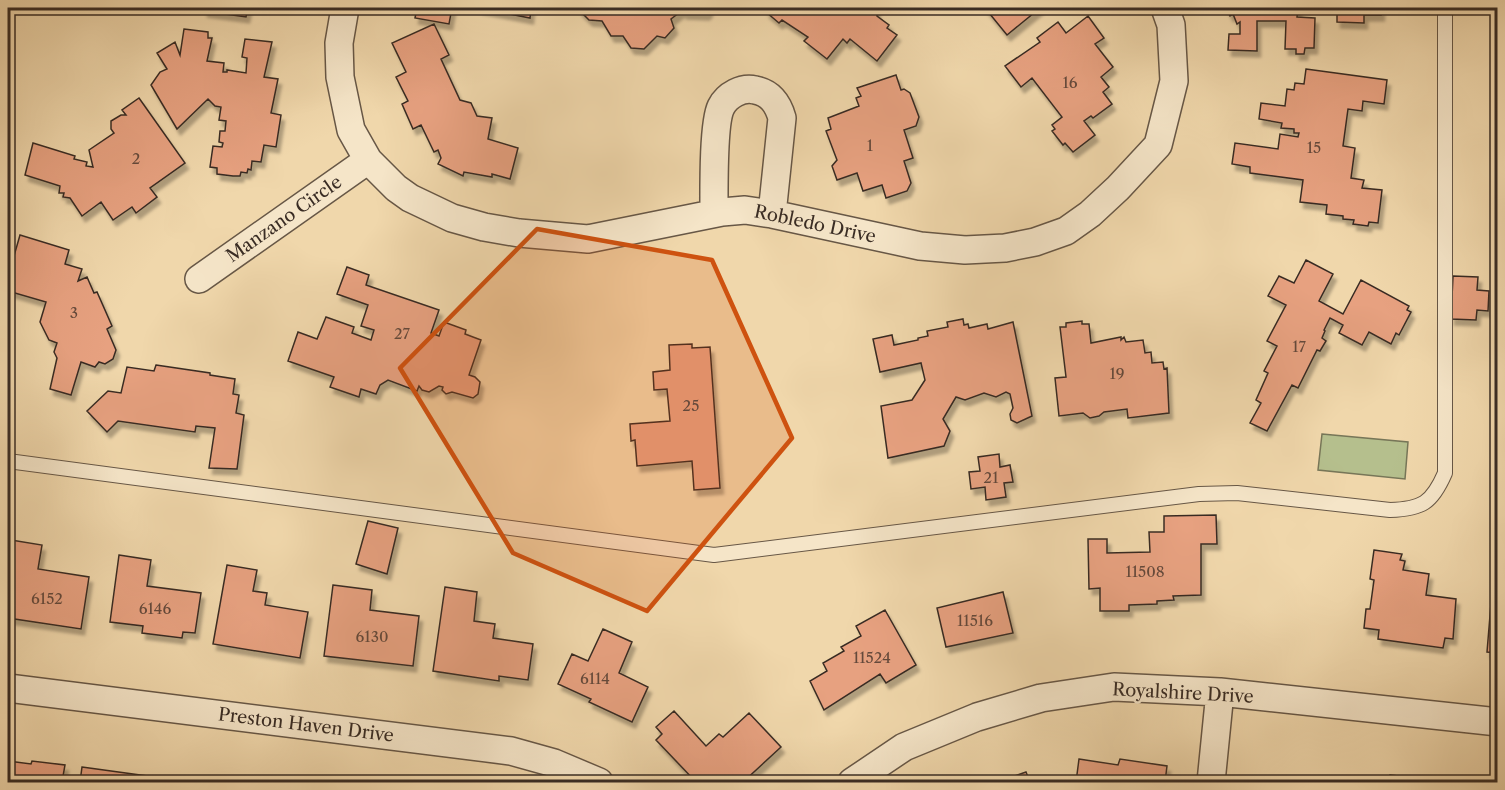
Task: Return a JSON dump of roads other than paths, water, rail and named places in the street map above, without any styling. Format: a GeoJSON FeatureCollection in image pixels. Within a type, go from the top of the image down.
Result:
{"type":"FeatureCollection","features":[{"type":"Feature","properties":{"kind":"street","name":"Robledo Drive"},"geometry":{"type":"LineString","coordinates":[[345,8],[339,43],[340,77],[351,130],[368,160],[384,178],[410,198],[452,218],[519,233],[588,239],[714,213],[745,210],[897,242],[965,250],[1005,248],[1035,242],[1066,231],[1090,214],[1140,167],[1158,145],[1174,81],[1171,25],[1165,8]]}},
{"type":"Feature","properties":{"kind":"street"},"geometry":{"type":"LineString","coordinates":[[714,213],[718,116],[727,99],[744,90],[754,89],[773,99],[782,118],[772,214]]}},
{"type":"Feature","properties":{"kind":"street","name":"Manzano Circle"},"geometry":{"type":"LineString","coordinates":[[199,279],[368,160]]}},
{"type":"Feature","properties":{"kind":"street","name":"Royalshire Drive"},"geometry":{"type":"LineString","coordinates":[[852,783],[904,747],[977,717],[1041,698],[1114,687],[1220,692],[1497,722]]}},
{"type":"Feature","properties":{"kind":"street","name":"Preston Haven Drive"},"geometry":{"type":"LineString","coordinates":[[8,688],[511,751],[554,763],[599,783]]}},
{"type":"Feature","properties":{"kind":"street"},"geometry":{"type":"LineString","coordinates":[[1211,783],[1220,692]]}},
{"type":"Feature","properties":{"kind":"lane"},"geometry":{"type":"LineString","coordinates":[[8,461],[714,555],[1199,494],[1237,493],[1390,510],[1412,509],[1427,502],[1437,491],[1445,473],[1444,8]]}}]}
